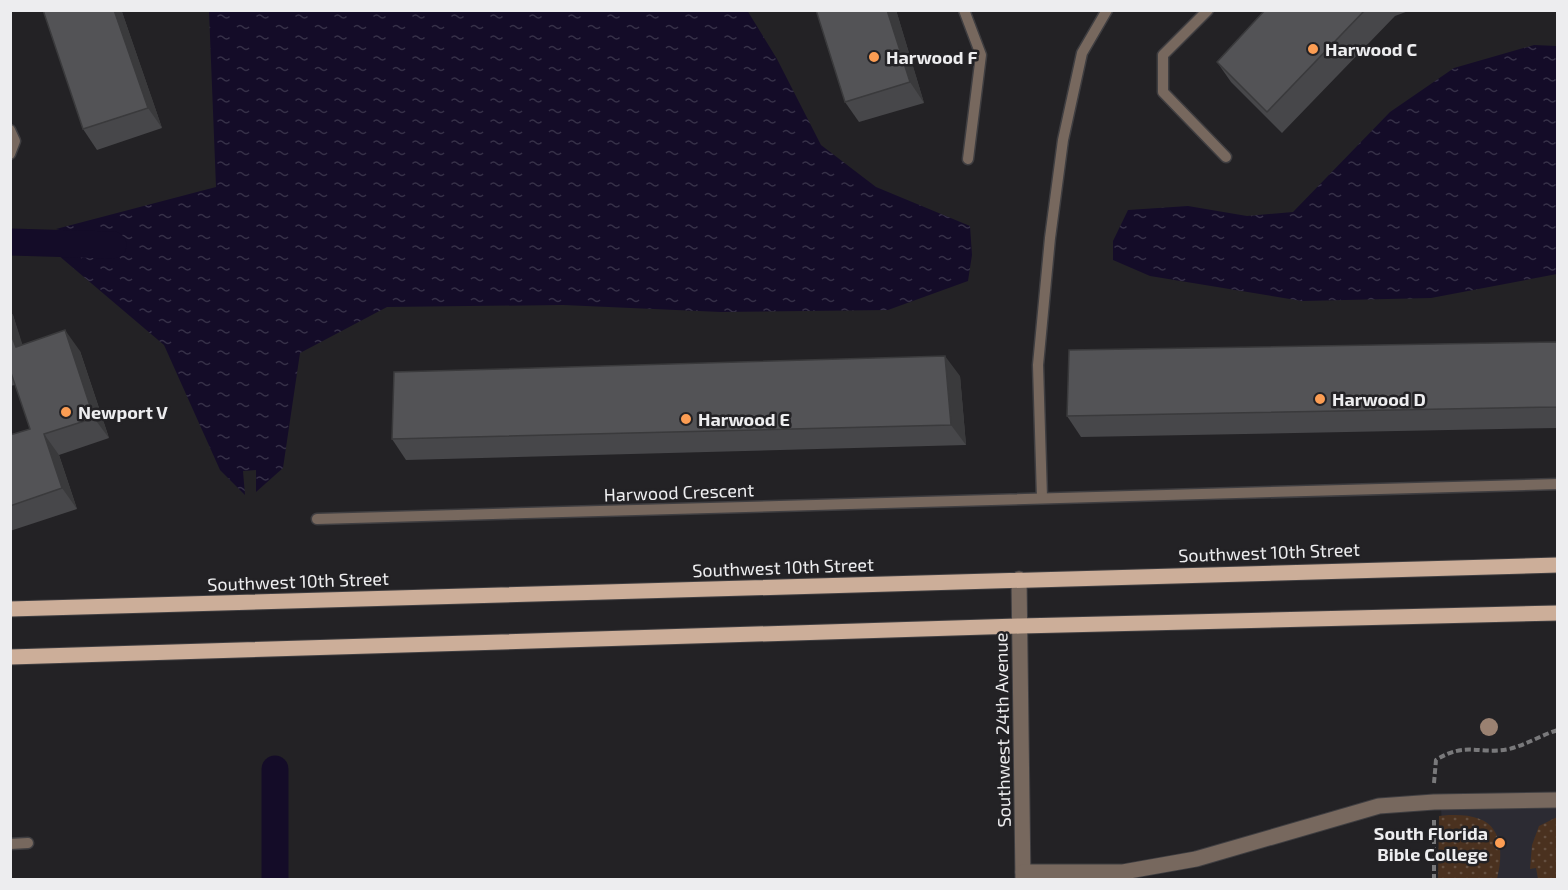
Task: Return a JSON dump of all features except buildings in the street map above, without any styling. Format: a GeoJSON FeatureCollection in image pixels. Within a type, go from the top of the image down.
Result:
{"type":"FeatureCollection","features":[{"type":"Feature","properties":{"kind":"main road","name":"Southwest 10th Street"},"geometry":{"type":"LineString","coordinates":[[10,609],[1557,565]]}},
{"type":"Feature","properties":{"kind":"main road"},"geometry":{"type":"LineString","coordinates":[[10,657],[1020,626],[1557,614]]}},
{"type":"Feature","properties":{"kind":"street","name":"Southwest 24th Avenue"},"geometry":{"type":"LineString","coordinates":[[1019,579],[1023,876]]}},
{"type":"Feature","properties":{"kind":"street"},"geometry":{"type":"LineString","coordinates":[[1023,876],[1123,872],[1186,861],[1379,807],[1434,802],[1557,800]]}},
{"type":"Feature","properties":{"kind":"lane"},"geometry":{"type":"LineString","coordinates":[[964,10],[981,55],[968,159]]}},
{"type":"Feature","properties":{"kind":"lane"},"geometry":{"type":"LineString","coordinates":[[1107,10],[1082,52],[1063,140],[1051,227],[1038,365],[1042,498],[1557,484]]}},
{"type":"Feature","properties":{"kind":"lane"},"geometry":{"type":"LineString","coordinates":[[1208,10],[1163,55],[1163,92],[1226,157]]}},
{"type":"Feature","properties":{"kind":"lane"},"geometry":{"type":"LineString","coordinates":[[10,130],[15,141],[12,152]]}},
{"type":"Feature","properties":{"kind":"lane","name":"Harwood Crescent"},"geometry":{"type":"LineString","coordinates":[[317,519],[1042,498]]}},
{"type":"Feature","properties":{"kind":"lane"},"geometry":{"type":"LineString","coordinates":[[10,844],[28,843]]}},
{"type":"Feature","properties":{"kind":"shaded area","name":"South Florida Bible College"},"geometry":{"type":"Polygon","coordinates":[[[1557,805],[1557,879],[1445,879],[1441,807],[1557,805]]]}},
{"type":"Feature","properties":{"kind":"shaded area"},"geometry":{"type":"Polygon","coordinates":[[[1439,816],[1473,817],[1491,826],[1499,842],[1500,860],[1497,879],[1438,879],[1439,816]]]}},
{"type":"Feature","properties":{"kind":"shaded area"},"geometry":{"type":"Polygon","coordinates":[[[1557,817],[1557,879],[1538,879],[1536,868],[1530,869],[1532,845],[1539,826],[1557,817]]]}},
{"type":"Feature","properties":{"kind":"water"},"geometry":{"type":"Polygon","coordinates":[[[747,10],[777,59],[821,145],[876,187],[970,226],[972,255],[968,281],[888,310],[721,312],[563,305],[387,307],[300,353],[283,468],[256,492],[256,470],[243,471],[245,495],[220,470],[164,345],[58,255],[111,252],[113,245],[56,229],[216,187],[209,11],[747,10]]]}},
{"type":"Feature","properties":{"kind":"water"},"geometry":{"type":"Polygon","coordinates":[[[1534,45],[1557,46],[1557,274],[1431,298],[1302,301],[1150,276],[1113,260],[1113,241],[1128,210],[1188,206],[1247,216],[1293,212],[1390,112],[1454,68],[1534,45]]]}},
{"type":"Feature","properties":{"kind":"waterway"},"geometry":{"type":"LineString","coordinates":[[10,242],[113,245]]}},
{"type":"Feature","properties":{"kind":"waterway"},"geometry":{"type":"LineString","coordinates":[[275,769],[275,880]]}},
{"type":"Feature","properties":{"kind":"place","name":"Harwood C"},"geometry":{"type":"Point","coordinates":[1313,49]}},
{"type":"Feature","properties":{"kind":"place","name":"Harwood F"},"geometry":{"type":"Point","coordinates":[874,57]}},
{"type":"Feature","properties":{"kind":"place","name":"Harwood D"},"geometry":{"type":"Point","coordinates":[1320,399]}},
{"type":"Feature","properties":{"kind":"place","name":"Newport V"},"geometry":{"type":"Point","coordinates":[66,412]}},
{"type":"Feature","properties":{"kind":"place","name":"Harwood E"},"geometry":{"type":"Point","coordinates":[686,419]}},
{"type":"Feature","properties":{"kind":"place","name":"South Florida Bible College"},"geometry":{"type":"Point","coordinates":[1500,843]}}]}
